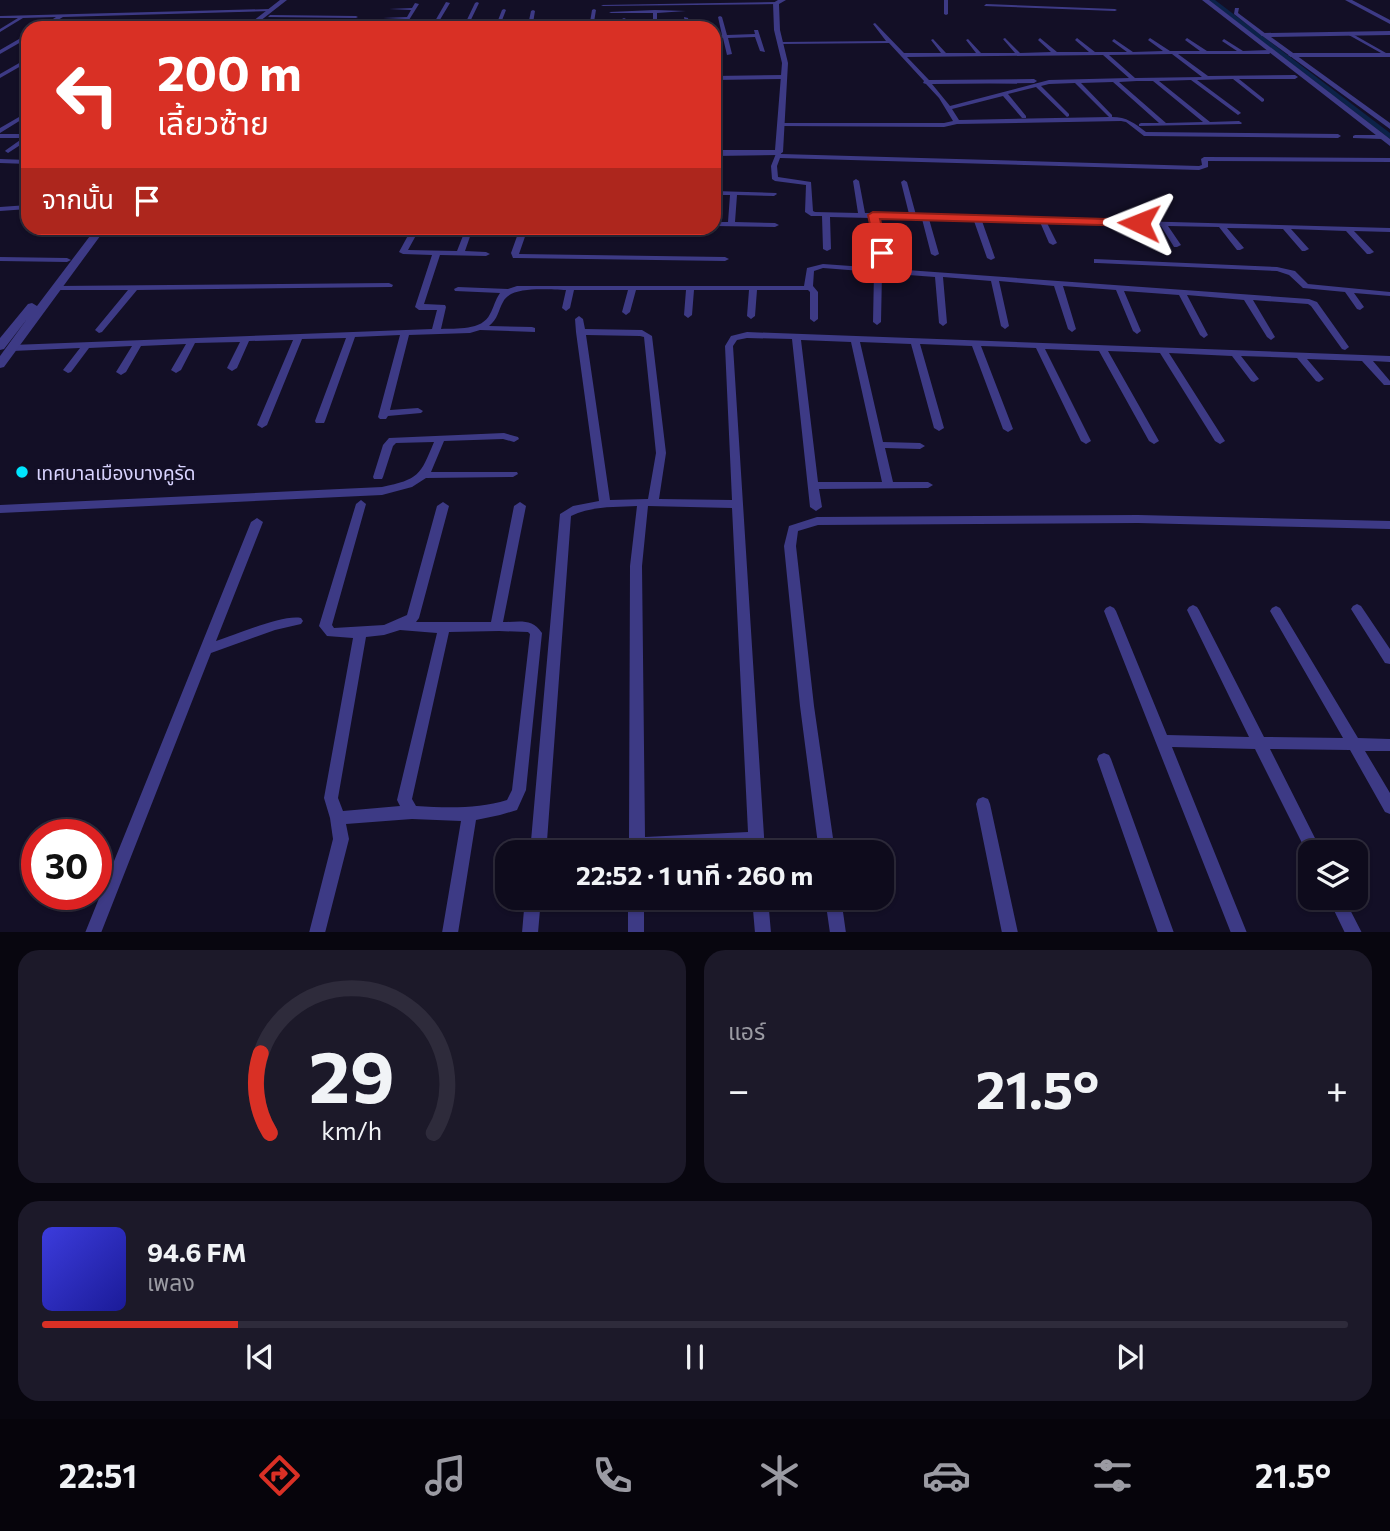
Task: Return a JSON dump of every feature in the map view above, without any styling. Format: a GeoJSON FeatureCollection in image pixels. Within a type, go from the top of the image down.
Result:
{"type":"FeatureCollection","features":[{"type":"Feature","properties":{"kind":"street"},"geometry":{"type":"LineString","coordinates":[[260,21],[284,0]]}},
{"type":"Feature","properties":{"kind":"street"},"geometry":{"type":"LineString","coordinates":[[257,21],[290,0]]}},
{"type":"Feature","properties":{"kind":"street"},"geometry":{"type":"LineString","coordinates":[[946,0],[946,14]]}},
{"type":"Feature","properties":{"kind":"street"},"geometry":{"type":"LineString","coordinates":[[1024,0],[1028,15]]}},
{"type":"Feature","properties":{"kind":"street"},"geometry":{"type":"LineString","coordinates":[[1205,0],[1390,143]]}},
{"type":"Feature","properties":{"kind":"street"},"geometry":{"type":"LineString","coordinates":[[1349,0],[1390,22]]}},
{"type":"Feature","properties":{"kind":"street"},"geometry":{"type":"LineString","coordinates":[[468,21],[476,1]]}},
{"type":"Feature","properties":{"kind":"street"},"geometry":{"type":"LineString","coordinates":[[603,5],[655,1],[778,1],[784,77],[782,122],[774,166],[775,179],[808,183],[809,212],[1390,230]]}},
{"type":"Feature","properties":{"kind":"street"},"geometry":{"type":"LineString","coordinates":[[437,21],[448,3]]}},
{"type":"Feature","properties":{"kind":"street"},"geometry":{"type":"LineString","coordinates":[[988,15],[986,3],[1068,10],[1115,10]]}},
{"type":"Feature","properties":{"kind":"street"},"geometry":{"type":"LineString","coordinates":[[212,12],[221,5]]}},
{"type":"Feature","properties":{"kind":"street"},"geometry":{"type":"LineString","coordinates":[[102,13],[111,6]]}},
{"type":"Feature","properties":{"kind":"street"},"geometry":{"type":"LineString","coordinates":[[138,12],[148,6]]}},
{"type":"Feature","properties":{"kind":"street"},"geometry":{"type":"LineString","coordinates":[[175,12],[184,6]]}},
{"type":"Feature","properties":{"kind":"street"},"geometry":{"type":"LineString","coordinates":[[391,9],[416,6],[406,21]]}},
{"type":"Feature","properties":{"kind":"street"},"geometry":{"type":"LineString","coordinates":[[53,21],[72,8]]}},
{"type":"Feature","properties":{"kind":"street"},"geometry":{"type":"LineString","coordinates":[[1237,9],[1236,13],[1264,35],[1390,127]]}},
{"type":"Feature","properties":{"kind":"street"},"geometry":{"type":"LineString","coordinates":[[0,30],[36,10]]}},
{"type":"Feature","properties":{"kind":"street"},"geometry":{"type":"LineString","coordinates":[[499,21],[503,10]]}},
{"type":"Feature","properties":{"kind":"street"},"geometry":{"type":"LineString","coordinates":[[592,21],[594,10]]}},
{"type":"Feature","properties":{"kind":"street"},"geometry":{"type":"LineString","coordinates":[[1068,10],[1076,18]]}},
{"type":"Feature","properties":{"kind":"street"},"geometry":{"type":"LineString","coordinates":[[1103,10],[1112,18]]}},
{"type":"Feature","properties":{"kind":"street"},"geometry":{"type":"LineString","coordinates":[[531,21],[533,11]]}},
{"type":"Feature","properties":{"kind":"street"},"geometry":{"type":"LineString","coordinates":[[654,11],[655,21]]}},
{"type":"Feature","properties":{"kind":"street"},"geometry":{"type":"LineString","coordinates":[[611,12],[684,11]]}},
{"type":"Feature","properties":{"kind":"street"},"geometry":{"type":"LineString","coordinates":[[0,17],[237,12],[356,17]]}},
{"type":"Feature","properties":{"kind":"street"},"geometry":{"type":"LineString","coordinates":[[561,21],[562,17]]}},
{"type":"Feature","properties":{"kind":"street"},"geometry":{"type":"LineString","coordinates":[[720,17],[729,54]]}},
{"type":"Feature","properties":{"kind":"street"},"geometry":{"type":"LineString","coordinates":[[384,18],[408,18]]}},
{"type":"Feature","properties":{"kind":"street"},"geometry":{"type":"LineString","coordinates":[[874,24],[948,108],[955,122]]}},
{"type":"Feature","properties":{"kind":"street"},"geometry":{"type":"LineString","coordinates":[[721,36],[756,32],[762,51]]}},
{"type":"Feature","properties":{"kind":"street"},"geometry":{"type":"LineString","coordinates":[[1349,33],[1388,55]]}},
{"type":"Feature","properties":{"kind":"street"},"geometry":{"type":"LineString","coordinates":[[1264,35],[1390,33]]}},
{"type":"Feature","properties":{"kind":"street"},"geometry":{"type":"LineString","coordinates":[[14,36],[21,36]]}},
{"type":"Feature","properties":{"kind":"street"},"geometry":{"type":"LineString","coordinates":[[1004,39],[1019,54]]}},
{"type":"Feature","properties":{"kind":"street"},"geometry":{"type":"LineString","coordinates":[[1040,39],[1056,54]]}},
{"type":"Feature","properties":{"kind":"street"},"geometry":{"type":"LineString","coordinates":[[1077,39],[1094,54]]}},
{"type":"Feature","properties":{"kind":"street"},"geometry":{"type":"LineString","coordinates":[[1150,39],[1207,78]]}},
{"type":"Feature","properties":{"kind":"street"},"geometry":{"type":"LineString","coordinates":[[1187,39],[1206,52]]}},
{"type":"Feature","properties":{"kind":"street"},"geometry":{"type":"LineString","coordinates":[[0,52],[21,40]]}},
{"type":"Feature","properties":{"kind":"street"},"geometry":{"type":"LineString","coordinates":[[933,40],[945,55]]}},
{"type":"Feature","properties":{"kind":"street"},"geometry":{"type":"LineString","coordinates":[[968,40],[980,55]]}},
{"type":"Feature","properties":{"kind":"street"},"geometry":{"type":"LineString","coordinates":[[1114,40],[1132,53]]}},
{"type":"Feature","properties":{"kind":"street"},"geometry":{"type":"LineString","coordinates":[[1224,40],[1242,52]]}},
{"type":"Feature","properties":{"kind":"street"},"geometry":{"type":"LineString","coordinates":[[781,43],[889,42]]}},
{"type":"Feature","properties":{"kind":"street"},"geometry":{"type":"LineString","coordinates":[[904,55],[1269,52]]}},
{"type":"Feature","properties":{"kind":"street"},"geometry":{"type":"LineString","coordinates":[[1105,54],[1135,81]]}},
{"type":"Feature","properties":{"kind":"street"},"geometry":{"type":"LineString","coordinates":[[1291,55],[1388,55]]}},
{"type":"Feature","properties":{"kind":"street"},"geometry":{"type":"LineString","coordinates":[[0,76],[21,64]]}},
{"type":"Feature","properties":{"kind":"street"},"geometry":{"type":"LineString","coordinates":[[721,78],[784,77]]}},
{"type":"Feature","properties":{"kind":"street"},"geometry":{"type":"LineString","coordinates":[[925,82],[1295,77]]}},
{"type":"Feature","properties":{"kind":"street"},"geometry":{"type":"LineString","coordinates":[[1233,78],[1262,100]]}},
{"type":"Feature","properties":{"kind":"street"},"geometry":{"type":"LineString","coordinates":[[1194,79],[1238,113]]}},
{"type":"Feature","properties":{"kind":"street"},"geometry":{"type":"LineString","coordinates":[[1155,80],[1208,123]]}},
{"type":"Feature","properties":{"kind":"street"},"geometry":{"type":"LineString","coordinates":[[969,81],[983,98]]}},
{"type":"Feature","properties":{"kind":"street"},"geometry":{"type":"LineString","coordinates":[[1115,81],[1164,124]]}},
{"type":"Feature","properties":{"kind":"street"},"geometry":{"type":"LineString","coordinates":[[948,108],[1049,82]]}},
{"type":"Feature","properties":{"kind":"street"},"geometry":{"type":"LineString","coordinates":[[1077,82],[1110,116]]}},
{"type":"Feature","properties":{"kind":"street"},"geometry":{"type":"LineString","coordinates":[[1038,85],[1067,115]]}},
{"type":"Feature","properties":{"kind":"street"},"geometry":{"type":"LineString","coordinates":[[1004,93],[1024,117]]}},
{"type":"Feature","properties":{"kind":"street"},"geometry":{"type":"LineString","coordinates":[[0,134],[19,119]]}},
{"type":"Feature","properties":{"kind":"street"},"geometry":{"type":"LineString","coordinates":[[782,122],[1121,119],[1128,121],[1144,134],[1338,136]]}},
{"type":"Feature","properties":{"kind":"street"},"geometry":{"type":"LineString","coordinates":[[1141,125],[1239,123]]}},
{"type":"Feature","properties":{"kind":"street"},"geometry":{"type":"LineString","coordinates":[[0,134],[21,136]]}},
{"type":"Feature","properties":{"kind":"street"},"geometry":{"type":"LineString","coordinates":[[1355,137],[1382,137]]}},
{"type":"Feature","properties":{"kind":"street"},"geometry":{"type":"LineString","coordinates":[[8,151],[21,142]]}},
{"type":"Feature","properties":{"kind":"street"},"geometry":{"type":"LineString","coordinates":[[721,153],[1199,168],[1206,166],[1205,159],[1390,158]]}},
{"type":"Feature","properties":{"kind":"street"},"geometry":{"type":"LineString","coordinates":[[0,161],[21,162]]}},
{"type":"Feature","properties":{"kind":"street"},"geometry":{"type":"LineString","coordinates":[[856,181],[862,215]]}},
{"type":"Feature","properties":{"kind":"street"},"geometry":{"type":"LineString","coordinates":[[904,182],[913,216]]}},
{"type":"Feature","properties":{"kind":"street"},"geometry":{"type":"LineString","coordinates":[[721,193],[774,194]]}},
{"type":"Feature","properties":{"kind":"street"},"geometry":{"type":"LineString","coordinates":[[731,224],[733,193]]}},
{"type":"Feature","properties":{"kind":"street"},"geometry":{"type":"LineString","coordinates":[[0,200],[21,200]]}},
{"type":"Feature","properties":{"kind":"street"},"geometry":{"type":"LineString","coordinates":[[0,209],[21,208]]}},
{"type":"Feature","properties":{"kind":"street"},"geometry":{"type":"LineString","coordinates":[[826,214],[827,249]]}},
{"type":"Feature","properties":{"kind":"street"},"geometry":{"type":"LineString","coordinates":[[873,215],[882,253]]}},
{"type":"Feature","properties":{"kind":"street"},"geometry":{"type":"LineString","coordinates":[[925,217],[935,254]]}},
{"type":"Feature","properties":{"kind":"street"},"geometry":{"type":"LineString","coordinates":[[978,218],[992,258]]}},
{"type":"Feature","properties":{"kind":"street"},"geometry":{"type":"LineString","coordinates":[[1042,220],[1053,243]]}},
{"type":"Feature","properties":{"kind":"street"},"geometry":{"type":"LineString","coordinates":[[721,224],[775,225]]}},
{"type":"Feature","properties":{"kind":"street"},"geometry":{"type":"LineString","coordinates":[[1163,224],[1177,246]]}},
{"type":"Feature","properties":{"kind":"street"},"geometry":{"type":"LineString","coordinates":[[1222,226],[1240,248]]}},
{"type":"Feature","properties":{"kind":"street"},"geometry":{"type":"LineString","coordinates":[[1285,227],[1305,249]]}},
{"type":"Feature","properties":{"kind":"street"},"geometry":{"type":"LineString","coordinates":[[1348,229],[1370,251]]}},
{"type":"Feature","properties":{"kind":"street"},"geometry":{"type":"LineString","coordinates":[[0,363],[4,348],[87,235]]}},
{"type":"Feature","properties":{"kind":"street"},"geometry":{"type":"LineString","coordinates":[[4,348],[57,288],[96,235]]}},
{"type":"Feature","properties":{"kind":"street"},"geometry":{"type":"LineString","coordinates":[[412,235],[403,252],[486,254]]}},
{"type":"Feature","properties":{"kind":"street"},"geometry":{"type":"LineString","coordinates":[[460,254],[467,235]]}},
{"type":"Feature","properties":{"kind":"street"},"geometry":{"type":"LineString","coordinates":[[521,235],[516,256],[725,259]]}},
{"type":"Feature","properties":{"kind":"street"},"geometry":{"type":"LineString","coordinates":[[436,331],[443,308],[419,307],[437,253]]}},
{"type":"Feature","properties":{"kind":"street"},"geometry":{"type":"LineString","coordinates":[[0,259],[65,263]]}},
{"type":"Feature","properties":{"kind":"street"},"geometry":{"type":"LineString","coordinates":[[1097,261],[1277,268],[1292,273],[1306,286],[1390,294]]}},
{"type":"Feature","properties":{"kind":"street"},"geometry":{"type":"LineString","coordinates":[[0,265],[65,263]]}},
{"type":"Feature","properties":{"kind":"street"},"geometry":{"type":"LineString","coordinates":[[814,319],[814,292],[809,286],[810,270],[878,271],[1312,303],[1345,347]]}},
{"type":"Feature","properties":{"kind":"street"},"geometry":{"type":"LineString","coordinates":[[877,322],[878,271]]}},
{"type":"Feature","properties":{"kind":"street"},"geometry":{"type":"LineString","coordinates":[[939,276],[943,323]]}},
{"type":"Feature","properties":{"kind":"street"},"geometry":{"type":"LineString","coordinates":[[995,280],[1004,326]]}},
{"type":"Feature","properties":{"kind":"street"},"geometry":{"type":"LineString","coordinates":[[1058,284],[1072,329]]}},
{"type":"Feature","properties":{"kind":"street"},"geometry":{"type":"LineString","coordinates":[[57,288],[389,285]]}},
{"type":"Feature","properties":{"kind":"street"},"geometry":{"type":"LineString","coordinates":[[458,289],[753,289],[809,286]]}},
{"type":"Feature","properties":{"kind":"street"},"geometry":{"type":"LineString","coordinates":[[1119,288],[1137,331]]}},
{"type":"Feature","properties":{"kind":"street"},"geometry":{"type":"LineString","coordinates":[[99,330],[133,289]]}},
{"type":"Feature","properties":{"kind":"street"},"geometry":{"type":"LineString","coordinates":[[566,308],[570,289]]}},
{"type":"Feature","properties":{"kind":"street"},"geometry":{"type":"LineString","coordinates":[[626,312],[632,289]]}},
{"type":"Feature","properties":{"kind":"street"},"geometry":{"type":"LineString","coordinates":[[688,314],[690,289]]}},
{"type":"Feature","properties":{"kind":"street"},"geometry":{"type":"LineString","coordinates":[[751,316],[753,289]]}},
{"type":"Feature","properties":{"kind":"street"},"geometry":{"type":"LineString","coordinates":[[479,328],[492,321],[501,296],[507,291]]}},
{"type":"Feature","properties":{"kind":"street"},"geometry":{"type":"LineString","coordinates":[[1349,292],[1360,307]]}},
{"type":"Feature","properties":{"kind":"street"},"geometry":{"type":"LineString","coordinates":[[1182,293],[1204,335]]}},
{"type":"Feature","properties":{"kind":"street"},"geometry":{"type":"LineString","coordinates":[[1247,298],[1271,337]]}},
{"type":"Feature","properties":{"kind":"street"},"geometry":{"type":"LineString","coordinates":[[579,319],[605,503]]}},
{"type":"Feature","properties":{"kind":"street"},"geometry":{"type":"LineString","coordinates":[[4,348],[479,328],[532,330]]}},
{"type":"Feature","properties":{"kind":"street"},"geometry":{"type":"LineString","coordinates":[[580,332],[642,333],[648,336],[661,453],[636,566],[637,840]]}},
{"type":"Feature","properties":{"kind":"street"},"geometry":{"type":"LineString","coordinates":[[405,333],[383,415],[418,411]]}},
{"type":"Feature","properties":{"kind":"street"},"geometry":{"type":"LineString","coordinates":[[320,421],[351,335]]}},
{"type":"Feature","properties":{"kind":"street"},"geometry":{"type":"LineString","coordinates":[[757,840],[736,504],[729,346],[734,338],[747,335],[1390,359]]}},
{"type":"Feature","properties":{"kind":"street"},"geometry":{"type":"LineString","coordinates":[[262,425],[299,337]]}},
{"type":"Feature","properties":{"kind":"street"},"geometry":{"type":"LineString","coordinates":[[796,337],[816,508]]}},
{"type":"Feature","properties":{"kind":"street"},"geometry":{"type":"LineString","coordinates":[[232,368],[246,339]]}},
{"type":"Feature","properties":{"kind":"street"},"geometry":{"type":"LineString","coordinates":[[855,339],[888,485]]}},
{"type":"Feature","properties":{"kind":"street"},"geometry":{"type":"LineString","coordinates":[[176,370],[192,341]]}},
{"type":"Feature","properties":{"kind":"street"},"geometry":{"type":"LineString","coordinates":[[915,341],[939,428]]}},
{"type":"Feature","properties":{"kind":"street"},"geometry":{"type":"LineString","coordinates":[[121,372],[138,344]]}},
{"type":"Feature","properties":{"kind":"street"},"geometry":{"type":"LineString","coordinates":[[976,344],[1008,429]]}},
{"type":"Feature","properties":{"kind":"street"},"geometry":{"type":"LineString","coordinates":[[68,370],[86,346]]}},
{"type":"Feature","properties":{"kind":"street"},"geometry":{"type":"LineString","coordinates":[[1039,346],[1086,441]]}},
{"type":"Feature","properties":{"kind":"street"},"geometry":{"type":"LineString","coordinates":[[1102,349],[1154,441]]}},
{"type":"Feature","properties":{"kind":"street"},"geometry":{"type":"LineString","coordinates":[[1163,351],[1220,441]]}},
{"type":"Feature","properties":{"kind":"street"},"geometry":{"type":"LineString","coordinates":[[1235,354],[1254,379]]}},
{"type":"Feature","properties":{"kind":"street"},"geometry":{"type":"LineString","coordinates":[[1300,356],[1319,379]]}},
{"type":"Feature","properties":{"kind":"street"},"geometry":{"type":"LineString","coordinates":[[1365,358],[1387,383]]}},
{"type":"Feature","properties":{"kind":"street"},"geometry":{"type":"LineString","coordinates":[[378,477],[388,445],[393,440],[504,436],[514,439]]}},
{"type":"Feature","properties":{"kind":"street"},"geometry":{"type":"LineString","coordinates":[[0,509],[382,491],[416,483],[425,475],[440,439]]}},
{"type":"Feature","properties":{"kind":"street"},"geometry":{"type":"LineString","coordinates":[[879,445],[920,446]]}},
{"type":"Feature","properties":{"kind":"street"},"geometry":{"type":"LineString","coordinates":[[425,475],[513,474]]}},
{"type":"Feature","properties":{"kind":"street"},"geometry":{"type":"LineString","coordinates":[[813,486],[928,485]]}},
{"type":"Feature","properties":{"kind":"street"},"geometry":{"type":"LineString","coordinates":[[539,840],[566,514],[575,507],[605,503],[736,504]]}},
{"type":"Feature","properties":{"kind":"street"},"geometry":{"type":"LineString","coordinates":[[338,818],[412,812],[497,810],[512,805],[519,790],[536,633],[531,627],[402,626],[360,634],[331,633],[325,626],[361,504]]}},
{"type":"Feature","properties":{"kind":"street"},"geometry":{"type":"LineString","coordinates":[[402,626],[412,618],[443,506]]}},
{"type":"Feature","properties":{"kind":"street"},"geometry":{"type":"LineString","coordinates":[[496,627],[520,506]]}},
{"type":"Feature","properties":{"kind":"street"},"geometry":{"type":"LineString","coordinates":[[825,840],[807,706],[790,546],[793,529],[797,526],[817,521],[1138,519],[1390,525]]}},
{"type":"Feature","properties":{"kind":"street"},"geometry":{"type":"LineString","coordinates":[[93,932],[257,522]]}},
{"type":"Feature","properties":{"kind":"street"},"geometry":{"type":"LineString","coordinates":[[1357,609],[1390,659]]}},
{"type":"Feature","properties":{"kind":"street"},"geometry":{"type":"LineString","coordinates":[[1193,610],[1308,840]]}},
{"type":"Feature","properties":{"kind":"street"},"geometry":{"type":"LineString","coordinates":[[1110,611],[1239,932]]}},
{"type":"Feature","properties":{"kind":"street"},"geometry":{"type":"LineString","coordinates":[[1276,611],[1390,807]]}},
{"type":"Feature","properties":{"kind":"street"},"geometry":{"type":"LineString","coordinates":[[206,650],[274,626],[297,621]]}},
{"type":"Feature","properties":{"kind":"street"},"geometry":{"type":"LineString","coordinates":[[412,812],[404,800],[444,628]]}},
{"type":"Feature","properties":{"kind":"street"},"geometry":{"type":"LineString","coordinates":[[317,932],[341,839],[331,798],[360,634]]}},
{"type":"Feature","properties":{"kind":"street"},"geometry":{"type":"LineString","coordinates":[[1162,741],[1390,745]]}},
{"type":"Feature","properties":{"kind":"street"},"geometry":{"type":"LineString","coordinates":[[1104,759],[1166,932]]}},
{"type":"Feature","properties":{"kind":"street"},"geometry":{"type":"LineString","coordinates":[[983,804],[1010,932]]}},
{"type":"Feature","properties":{"kind":"street"},"geometry":{"type":"LineString","coordinates":[[450,932],[470,812]]}},
{"type":"Feature","properties":{"kind":"street"},"geometry":{"type":"LineString","coordinates":[[530,932],[532,910]]}},
{"type":"Feature","properties":{"kind":"street"},"geometry":{"type":"LineString","coordinates":[[636,910],[636,932]]}},
{"type":"Feature","properties":{"kind":"street"},"geometry":{"type":"LineString","coordinates":[[762,910],[763,932]]}},
{"type":"Feature","properties":{"kind":"street"},"geometry":{"type":"LineString","coordinates":[[835,910],[838,932]]}},
{"type":"Feature","properties":{"kind":"street"},"geometry":{"type":"LineString","coordinates":[[1342,910],[1353,932]]}},
{"type":"Feature","properties":{"kind":"waterway"},"geometry":{"type":"LineString","coordinates":[[1211,0],[1390,137]]}},
{"type":"Feature","properties":{"kind":"place","name":"เทศบาลเมืองบางคูรัด"},"geometry":{"type":"Point","coordinates":[22,472]}},
{"type":"Feature","properties":{"kind":"route"},"geometry":{"type":"LineString","coordinates":[[882,253],[873,215],[1139,223]]}}]}
